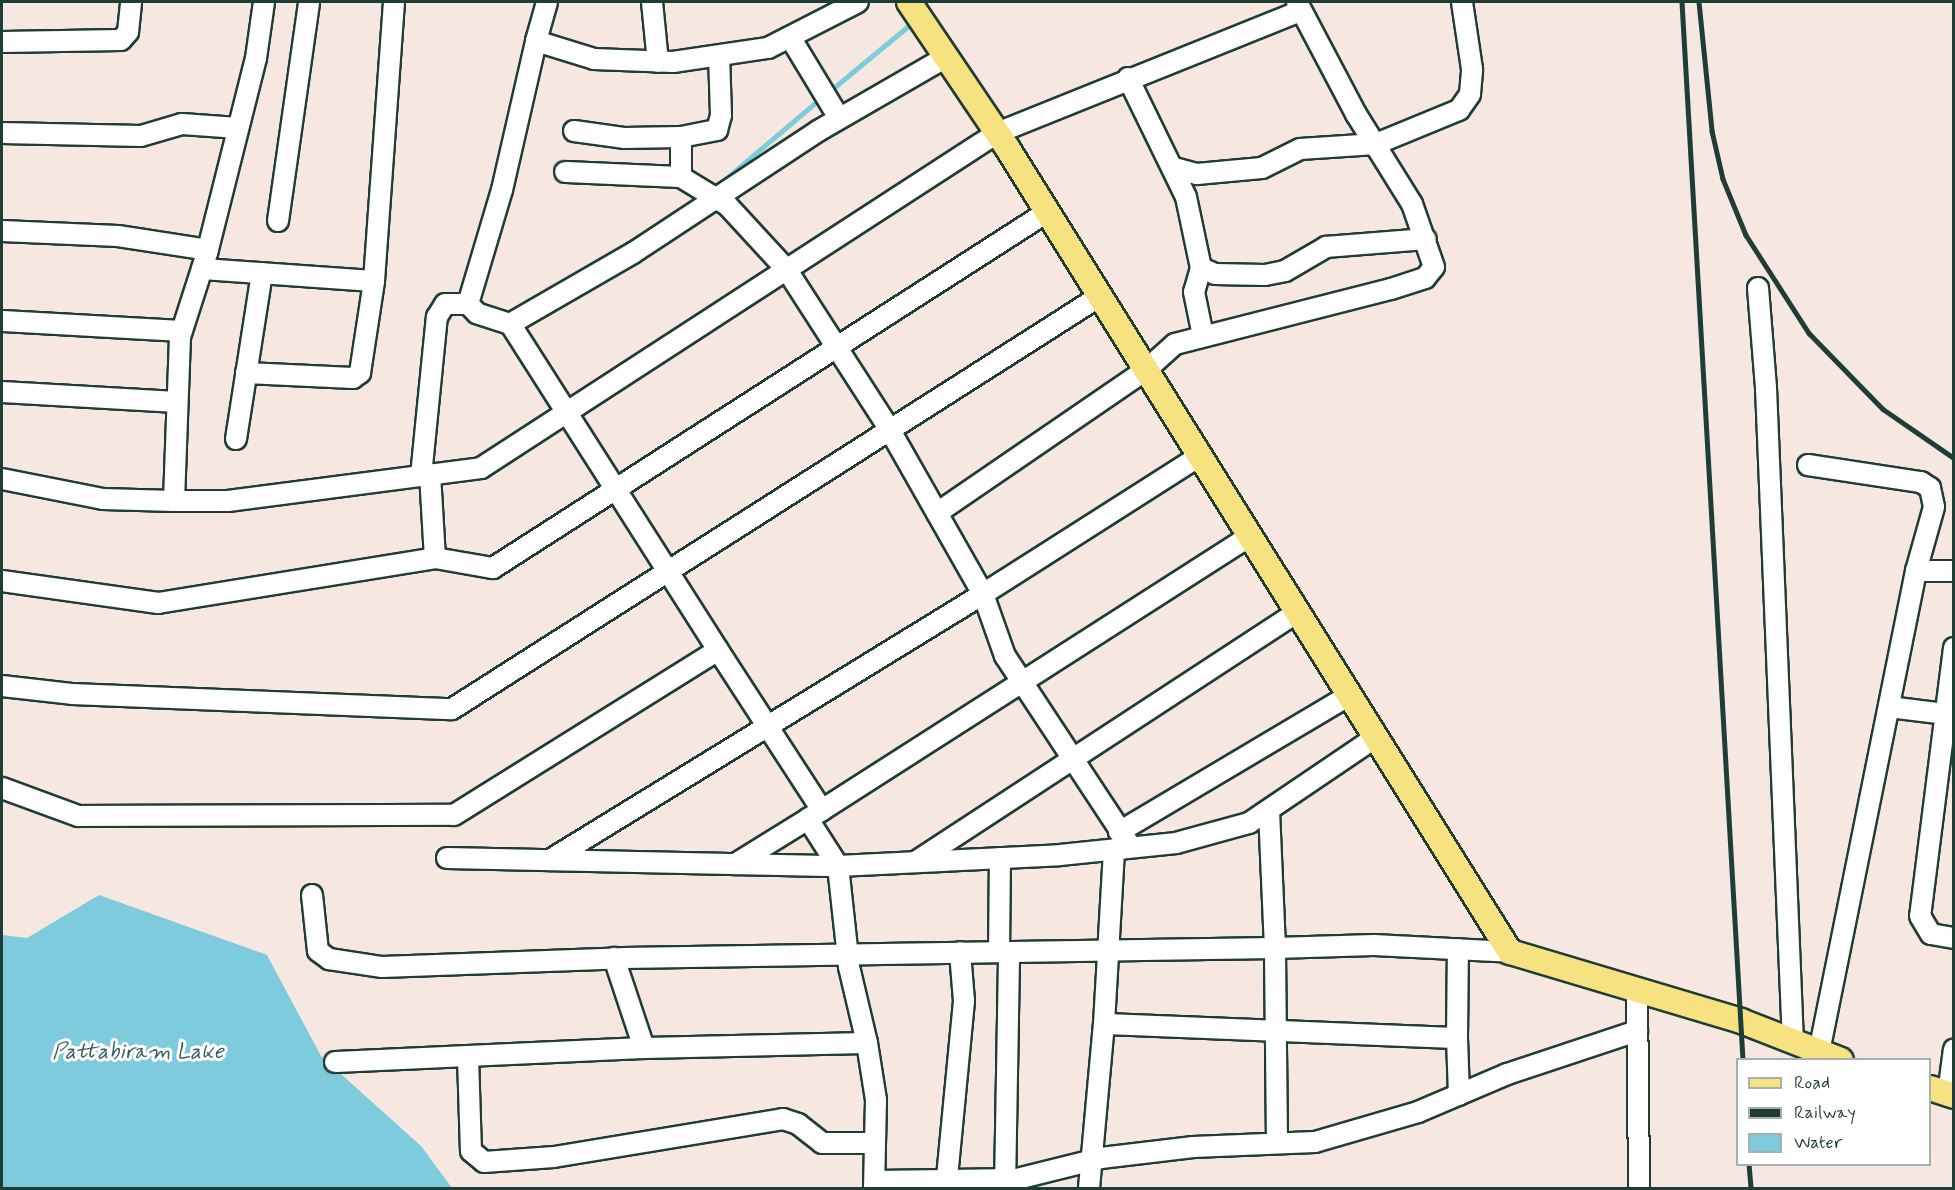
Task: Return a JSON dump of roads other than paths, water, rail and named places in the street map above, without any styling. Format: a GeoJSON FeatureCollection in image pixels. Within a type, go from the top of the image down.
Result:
{"type":"FeatureCollection","features":[{"type":"Feature","properties":{"kind":"main road"},"geometry":{"type":"LineString","coordinates":[[909,2],[1047,212],[1510,952],[1637,993],[1741,1022],[1830,1056]]}},
{"type":"Feature","properties":{"kind":"street"},"geometry":{"type":"LineString","coordinates":[[2,42],[121,40],[128,32],[131,2]]}},
{"type":"Feature","properties":{"kind":"street"},"geometry":{"type":"LineString","coordinates":[[174,501],[182,331],[208,250],[238,128],[264,2]]}},
{"type":"Feature","properties":{"kind":"street"},"geometry":{"type":"LineString","coordinates":[[278,221],[309,2]]}},
{"type":"Feature","properties":{"kind":"street"},"geometry":{"type":"LineString","coordinates":[[246,373],[359,376],[374,281],[394,2]]}},
{"type":"Feature","properties":{"kind":"street"},"geometry":{"type":"LineString","coordinates":[[468,304],[502,190],[536,41],[548,2]]}},
{"type":"Feature","properties":{"kind":"street"},"geometry":{"type":"LineString","coordinates":[[652,2],[658,62]]}},
{"type":"Feature","properties":{"kind":"street"},"geometry":{"type":"LineString","coordinates":[[536,41],[594,59],[658,62],[719,56],[768,48],[858,2]]}},
{"type":"Feature","properties":{"kind":"street"},"geometry":{"type":"LineString","coordinates":[[1174,168],[1197,174],[1262,168],[1300,148],[1376,144],[1459,110],[1470,94],[1472,69],[1462,2]]}},
{"type":"Feature","properties":{"kind":"street"},"geometry":{"type":"LineString","coordinates":[[2,479],[103,499],[228,501],[481,468],[997,133],[1298,6],[1412,204],[1434,267],[1425,278],[1175,344],[1146,370],[937,513]]}},
{"type":"Feature","properties":{"kind":"street"},"geometry":{"type":"LineString","coordinates":[[790,37],[831,104]]}},
{"type":"Feature","properties":{"kind":"street"},"geometry":{"type":"LineString","coordinates":[[574,131],[624,138],[681,137],[709,133],[720,125],[719,56]]}},
{"type":"Feature","properties":{"kind":"street"},"geometry":{"type":"LineString","coordinates":[[510,324],[718,197],[831,104],[946,57]]}},
{"type":"Feature","properties":{"kind":"street"},"geometry":{"type":"LineString","coordinates":[[1128,78],[1174,168],[1186,197],[1201,268],[1194,292],[1203,336]]}},
{"type":"Feature","properties":{"kind":"street"},"geometry":{"type":"LineString","coordinates":[[2,133],[123,137],[141,136],[182,124],[238,128]]}},
{"type":"Feature","properties":{"kind":"street"},"geometry":{"type":"LineString","coordinates":[[681,137],[681,177]]}},
{"type":"Feature","properties":{"kind":"street"},"geometry":{"type":"LineString","coordinates":[[565,172],[681,177],[718,197],[787,270],[891,430],[983,594],[1005,656],[1074,758],[1121,843],[1109,950],[1089,1188]]}},
{"type":"Feature","properties":{"kind":"street"},"geometry":{"type":"LineString","coordinates":[[2,581],[158,603],[435,558],[493,568],[1047,212]]}},
{"type":"Feature","properties":{"kind":"street"},"geometry":{"type":"LineString","coordinates":[[2,231],[117,236],[208,250]]}},
{"type":"Feature","properties":{"kind":"street"},"geometry":{"type":"LineString","coordinates":[[1201,268],[1215,274],[1265,276],[1285,271],[1326,247],[1426,239]]}},
{"type":"Feature","properties":{"kind":"street"},"geometry":{"type":"LineString","coordinates":[[202,269],[374,281]]}},
{"type":"Feature","properties":{"kind":"street"},"geometry":{"type":"LineString","coordinates":[[236,439],[262,273]]}},
{"type":"Feature","properties":{"kind":"street"},"geometry":{"type":"LineString","coordinates":[[1758,288],[1766,388],[1793,1042]]}},
{"type":"Feature","properties":{"kind":"street"},"geometry":{"type":"LineString","coordinates":[[2,686],[72,694],[452,709],[1100,296]]}},
{"type":"Feature","properties":{"kind":"street"},"geometry":{"type":"LineString","coordinates":[[435,558],[425,475],[437,317],[445,304],[468,304],[477,313],[510,324],[666,573],[718,650],[767,729],[815,815],[838,866],[848,954],[867,1043],[876,1100],[873,1143],[874,1184],[1005,1184],[1091,1160],[1193,1147],[1315,1142],[1418,1112],[1507,1074],[1637,1031]]}},
{"type":"Feature","properties":{"kind":"street"},"geometry":{"type":"LineString","coordinates":[[3,321],[182,331]]}},
{"type":"Feature","properties":{"kind":"street"},"geometry":{"type":"LineString","coordinates":[[2,392],[177,402]]}},
{"type":"Feature","properties":{"kind":"street"},"geometry":{"type":"LineString","coordinates":[[549,861],[767,729],[1200,456]]}},
{"type":"Feature","properties":{"kind":"street"},"geometry":{"type":"LineString","coordinates":[[1808,465],[1910,479],[1930,488],[1934,507],[1916,571],[1889,707],[1830,1056]]}},
{"type":"Feature","properties":{"kind":"street"},"geometry":{"type":"LineString","coordinates":[[735,864],[1250,536]]}},
{"type":"Feature","properties":{"kind":"street"},"geometry":{"type":"LineString","coordinates":[[1916,571],[1953,571]]}},
{"type":"Feature","properties":{"kind":"street"},"geometry":{"type":"LineString","coordinates":[[917,861],[1298,612]]}},
{"type":"Feature","properties":{"kind":"street"},"geometry":{"type":"LineString","coordinates":[[1953,648],[1947,724],[1920,916],[1930,934],[1953,938]]}},
{"type":"Feature","properties":{"kind":"street"},"geometry":{"type":"LineString","coordinates":[[2,788],[78,816],[454,815],[718,650]]}},
{"type":"Feature","properties":{"kind":"street"},"geometry":{"type":"LineString","coordinates":[[1121,843],[1350,695]]}},
{"type":"Feature","properties":{"kind":"street"},"geometry":{"type":"LineString","coordinates":[[1889,707],[1947,724]]}},
{"type":"Feature","properties":{"kind":"street"},"geometry":{"type":"LineString","coordinates":[[447,858],[838,866],[1000,858],[1121,843],[1176,843],[1249,823],[1376,737]]}},
{"type":"Feature","properties":{"kind":"street"},"geometry":{"type":"LineString","coordinates":[[1269,810],[1275,948],[1273,1033],[1277,1143]]}},
{"type":"Feature","properties":{"kind":"street"},"geometry":{"type":"LineString","coordinates":[[1000,858],[1004,952],[1005,1184]]}},
{"type":"Feature","properties":{"kind":"street"},"geometry":{"type":"LineString","coordinates":[[312,895],[318,951],[329,959],[350,964],[382,967],[614,958],[1374,945],[1510,952]]}},
{"type":"Feature","properties":{"kind":"street"},"geometry":{"type":"LineString","coordinates":[[1458,949],[1459,1095]]}},
{"type":"Feature","properties":{"kind":"street"},"geometry":{"type":"LineString","coordinates":[[946,1184],[964,1001],[960,952]]}},
{"type":"Feature","properties":{"kind":"street"},"geometry":{"type":"LineString","coordinates":[[614,958],[644,1048]]}},
{"type":"Feature","properties":{"kind":"street"},"geometry":{"type":"LineString","coordinates":[[1637,993],[1639,1188]]}},
{"type":"Feature","properties":{"kind":"street"},"geometry":{"type":"LineString","coordinates":[[1104,1024],[1273,1033],[1457,1038]]}},
{"type":"Feature","properties":{"kind":"street"},"geometry":{"type":"LineString","coordinates":[[335,1062],[644,1048],[867,1043]]}},
{"type":"Feature","properties":{"kind":"street"},"geometry":{"type":"LineString","coordinates":[[1944,1093],[1953,1049]]}},
{"type":"Feature","properties":{"kind":"street"},"geometry":{"type":"LineString","coordinates":[[468,1057],[471,1151],[484,1162],[554,1157],[783,1119],[798,1124],[822,1143],[873,1143]]}},
{"type":"Feature","properties":{"kind":"water","name":"Pattabiram Lake"},"geometry":{"type":"Polygon","coordinates":[[[99,895],[267,955],[321,1056],[421,1146],[452,1188],[2,1188],[2,935],[27,938],[99,895]]]}},
{"type":"Feature","properties":{"kind":"waterway"},"geometry":{"type":"LineString","coordinates":[[830,91],[907,27]]}},
{"type":"Feature","properties":{"kind":"waterway"},"geometry":{"type":"LineString","coordinates":[[716,187],[821,98]]}},
{"type":"Feature","properties":{"kind":"waterway"},"geometry":{"type":"LineString","coordinates":[[547,292],[663,222]]}},
{"type":"Feature","properties":{"kind":"railway"},"geometry":{"type":"LineString","coordinates":[[1682,2],[1743,1058]]}},
{"type":"Feature","properties":{"kind":"railway"},"geometry":{"type":"LineString","coordinates":[[1699,2],[1712,131],[1723,179],[1746,235],[1809,333],[1883,409],[1954,458]]}},
{"type":"Feature","properties":{"kind":"railway"},"geometry":{"type":"LineString","coordinates":[[1749,1166],[1751,1188]]}}]}
